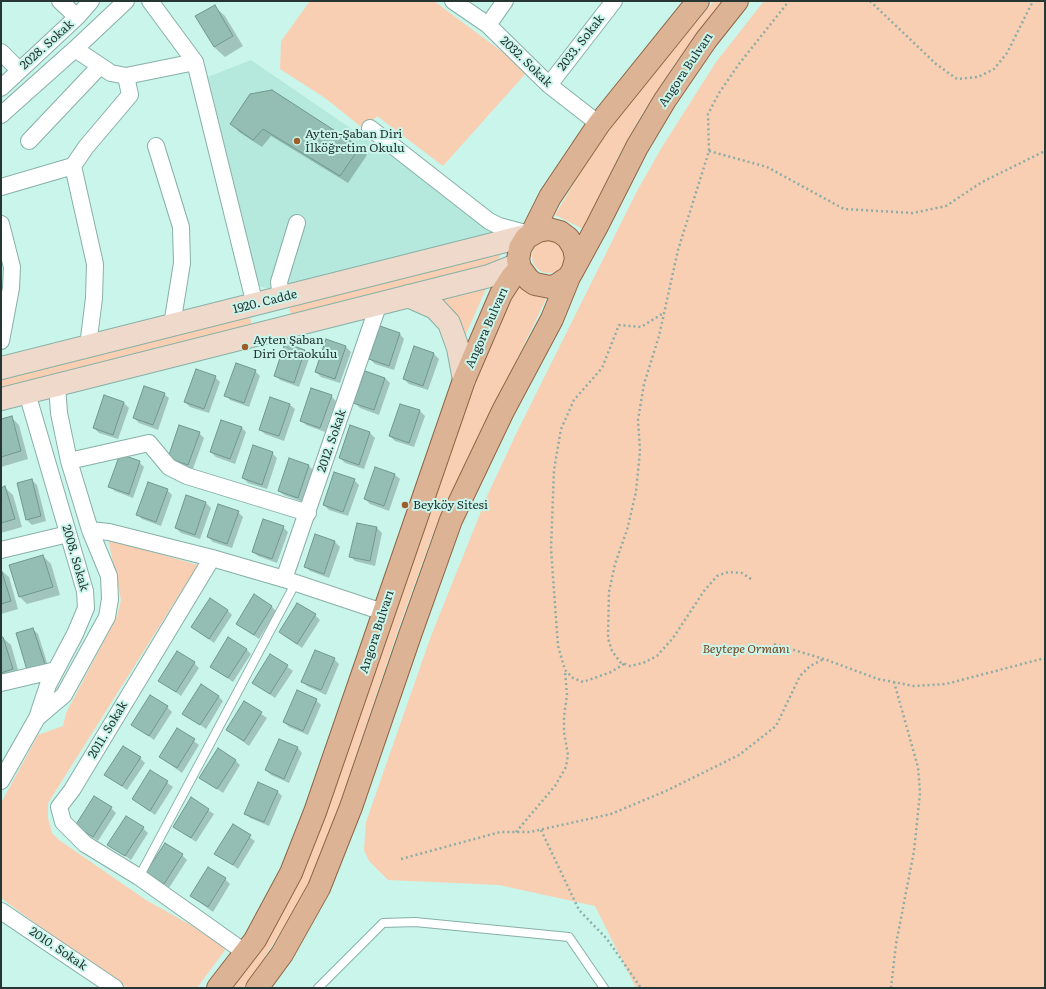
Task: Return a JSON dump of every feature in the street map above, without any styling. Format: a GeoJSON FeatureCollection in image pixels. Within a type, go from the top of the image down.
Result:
{"type":"FeatureCollection","features":[{"type":"Feature","properties":{"kind":"main road","name":"Angora Bulvarı"},"geometry":{"type":"LineString","coordinates":[[218,988],[246,953],[277,900],[304,841],[357,693],[383,612],[464,380],[503,290],[519,266],[520,248],[531,234],[550,197],[599,124],[698,1]]}},
{"type":"Feature","properties":{"kind":"main road","name":"Angora Bulvarı"},"geometry":{"type":"LineString","coordinates":[[257,988],[285,948],[319,888],[349,813],[410,634],[451,520],[500,417],[552,319],[571,273],[636,146],[706,40],[737,1]]}},
{"type":"Feature","properties":{"kind":"main road","name":"Angora Bulvarı"},"geometry":{"type":"LineString","coordinates":[[531,234],[549,229],[564,235],[572,243],[576,254],[571,273]]}},
{"type":"Feature","properties":{"kind":"main road","name":"1920. Cadde"},"geometry":{"type":"LineString","coordinates":[[1,368],[531,234]]}},
{"type":"Feature","properties":{"kind":"main road"},"geometry":{"type":"LineString","coordinates":[[1,399],[489,276],[519,266],[529,280],[542,286],[557,285],[571,273]]}},
{"type":"Feature","properties":{"kind":"main road"},"geometry":{"type":"LineString","coordinates":[[408,296],[435,308],[449,323],[458,348],[464,380]]}},
{"type":"Feature","properties":{"kind":"main road"},"geometry":{"type":"LineString","coordinates":[[281,298],[289,326]]}},
{"type":"Feature","properties":{"kind":"main road"},"geometry":{"type":"LineString","coordinates":[[255,305],[262,333]]}},
{"type":"Feature","properties":{"kind":"street"},"geometry":{"type":"LineString","coordinates":[[60,1],[77,17]]}},
{"type":"Feature","properties":{"kind":"street","name":"2028. Sokak"},"geometry":{"type":"LineString","coordinates":[[1,88],[77,17],[91,1]]}},
{"type":"Feature","properties":{"kind":"street","name":"2028. Sokak"},"geometry":{"type":"LineString","coordinates":[[1,115],[75,50],[126,1]]}},
{"type":"Feature","properties":{"kind":"street"},"geometry":{"type":"LineString","coordinates":[[150,1],[195,62],[255,305]]}},
{"type":"Feature","properties":{"kind":"street","name":"2032. Sokak"},"geometry":{"type":"LineString","coordinates":[[453,1],[488,25],[549,84],[599,124]]}},
{"type":"Feature","properties":{"kind":"street"},"geometry":{"type":"LineString","coordinates":[[488,25],[505,1]]}},
{"type":"Feature","properties":{"kind":"street","name":"2033. Sokak"},"geometry":{"type":"LineString","coordinates":[[549,84],[614,1]]}},
{"type":"Feature","properties":{"kind":"street","name":"2028. Sokak"},"geometry":{"type":"LineString","coordinates":[[75,50],[111,73],[126,76],[195,62]]}},
{"type":"Feature","properties":{"kind":"street"},"geometry":{"type":"LineString","coordinates":[[1,52],[19,70]]}},
{"type":"Feature","properties":{"kind":"street"},"geometry":{"type":"LineString","coordinates":[[30,141],[100,66]]}},
{"type":"Feature","properties":{"kind":"street"},"geometry":{"type":"LineString","coordinates":[[1,187],[73,166],[86,147],[130,96],[126,76]]}},
{"type":"Feature","properties":{"kind":"street"},"geometry":{"type":"LineString","coordinates":[[370,128],[489,221],[499,226],[531,234]]}},
{"type":"Feature","properties":{"kind":"street"},"geometry":{"type":"LineString","coordinates":[[156,146],[181,227],[182,263],[172,325]]}},
{"type":"Feature","properties":{"kind":"street"},"geometry":{"type":"LineString","coordinates":[[73,166],[95,264],[94,298],[88,346]]}},
{"type":"Feature","properties":{"kind":"street"},"geometry":{"type":"LineString","coordinates":[[281,298],[279,282],[297,223]]}},
{"type":"Feature","properties":{"kind":"street"},"geometry":{"type":"LineString","coordinates":[[1,224],[12,267],[11,288],[1,341]]}},
{"type":"Feature","properties":{"kind":"street","name":"2012. Sokak"},"geometry":{"type":"LineString","coordinates":[[290,581],[308,513],[379,303]]}},
{"type":"Feature","properties":{"kind":"street"},"geometry":{"type":"LineString","coordinates":[[37,718],[64,695],[107,617],[110,599],[109,576],[90,530],[69,461],[59,413],[57,385]]}},
{"type":"Feature","properties":{"kind":"street","name":"2008. Sokak"},"geometry":{"type":"LineString","coordinates":[[1,781],[37,718],[48,685],[86,608],[85,591],[27,393]]}},
{"type":"Feature","properties":{"kind":"street"},"geometry":{"type":"LineString","coordinates":[[69,461],[150,443],[169,467],[187,476],[308,513]]}},
{"type":"Feature","properties":{"kind":"street"},"geometry":{"type":"LineString","coordinates":[[90,530],[109,532],[212,558],[290,581],[383,612]]}},
{"type":"Feature","properties":{"kind":"street"},"geometry":{"type":"LineString","coordinates":[[1,550],[68,534]]}},
{"type":"Feature","properties":{"kind":"street","name":"2011. Sokak"},"geometry":{"type":"LineString","coordinates":[[212,558],[72,790],[59,807],[63,822],[85,844],[139,877],[246,953]]}},
{"type":"Feature","properties":{"kind":"street"},"geometry":{"type":"LineString","coordinates":[[1,683],[56,670]]}},
{"type":"Feature","properties":{"kind":"street","name":"2010. Sokak"},"geometry":{"type":"LineString","coordinates":[[1,911],[115,988]]}},
{"type":"Feature","properties":{"kind":"lane"},"geometry":{"type":"LineString","coordinates":[[139,877],[290,581]]}},
{"type":"Feature","properties":{"kind":"lane"},"geometry":{"type":"LineString","coordinates":[[318,988],[383,922],[415,922],[568,937],[604,988]]}},
{"type":"Feature","properties":{"kind":"path"},"geometry":{"type":"LineString","coordinates":[[751,579],[742,573],[728,572],[717,576],[704,591],[672,638],[657,656],[630,666],[620,662],[612,651],[608,638],[609,592],[615,564],[627,530],[636,492],[640,451],[638,420],[644,384],[658,336],[678,250],[709,151],[708,114],[719,93],[739,64],[789,1]]}},
{"type":"Feature","properties":{"kind":"path"},"geometry":{"type":"LineString","coordinates":[[870,1],[936,64],[957,79],[978,77],[994,69],[1007,53],[1033,1]]}},
{"type":"Feature","properties":{"kind":"path"},"geometry":{"type":"LineString","coordinates":[[709,151],[767,167],[844,209],[913,213],[946,206],[982,182],[1045,151]]}},
{"type":"Feature","properties":{"kind":"path"},"geometry":{"type":"LineString","coordinates":[[516,832],[555,786],[566,767],[568,755],[564,732],[564,716],[567,695],[565,670],[558,646],[551,549],[554,470],[561,430],[574,400],[602,368],[620,325],[640,327],[663,314]]}},
{"type":"Feature","properties":{"kind":"path"},"geometry":{"type":"LineString","coordinates":[[774,644],[824,659],[878,679],[914,686],[946,684],[1045,658]]}},
{"type":"Feature","properties":{"kind":"path"},"geometry":{"type":"LineString","coordinates":[[400,859],[500,832],[541,830],[611,814],[666,791],[739,755],[776,726],[800,676],[810,666],[824,659]]}},
{"type":"Feature","properties":{"kind":"path"},"geometry":{"type":"LineString","coordinates":[[565,670],[573,678],[583,682],[611,672],[624,664]]}},
{"type":"Feature","properties":{"kind":"path"},"geometry":{"type":"LineString","coordinates":[[890,988],[896,944],[914,851],[920,793],[918,767],[894,682]]}},
{"type":"Feature","properties":{"kind":"path"},"geometry":{"type":"LineString","coordinates":[[541,830],[579,910],[607,939],[641,988]]}},
{"type":"Feature","properties":{"kind":"shaded area","name":"Ayten-Şaban Diri İlköğretim Okulu"},"geometry":{"type":"Polygon","coordinates":[[[251,60],[464,206],[492,233],[273,290],[258,286],[208,77],[251,60]]]}},
{"type":"Feature","properties":{"kind":"green space"},"geometry":{"type":"Polygon","coordinates":[[[310,1],[434,1],[528,71],[443,166],[377,116],[365,130],[325,98],[280,69],[281,41],[310,1]]]}},
{"type":"Feature","properties":{"kind":"green space"},"geometry":{"type":"Polygon","coordinates":[[[714,1],[724,1],[679,58],[642,114],[620,153],[583,229],[555,215],[588,160],[629,103],[714,1]]]}},
{"type":"Feature","properties":{"kind":"green space","name":"Beytepe Ormanı"},"geometry":{"type":"Polygon","coordinates":[[[764,1],[1045,1],[1045,988],[636,988],[595,906],[499,885],[388,880],[369,861],[364,850],[366,822],[431,636],[488,494],[516,434],[637,191],[662,147],[716,62],[764,1]]]}},
{"type":"Feature","properties":{"kind":"green space"},"geometry":{"type":"Polygon","coordinates":[[[549,239],[555,240],[561,244],[565,250],[565,262],[561,268],[555,272],[549,273],[543,272],[537,268],[533,262],[532,256],[533,250],[537,244],[543,240],[549,239]]]}},
{"type":"Feature","properties":{"kind":"green space"},"geometry":{"type":"Polygon","coordinates":[[[504,247],[496,265],[292,318],[288,304],[504,247]]]}},
{"type":"Feature","properties":{"kind":"green space"},"geometry":{"type":"Polygon","coordinates":[[[489,282],[463,341],[430,299],[489,282]]]}},
{"type":"Feature","properties":{"kind":"green space"},"geometry":{"type":"Polygon","coordinates":[[[516,284],[546,299],[432,536],[399,627],[341,800],[311,878],[291,916],[255,972],[243,988],[233,988],[282,914],[307,865],[329,807],[406,579],[476,382],[516,284]]]}},
{"type":"Feature","properties":{"kind":"green space"},"geometry":{"type":"Polygon","coordinates":[[[250,316],[252,327],[1,392],[1,378],[250,316]]]}},
{"type":"Feature","properties":{"kind":"green space"},"geometry":{"type":"Polygon","coordinates":[[[108,539],[198,565],[48,803],[48,818],[52,833],[59,840],[146,900],[228,946],[197,988],[128,988],[88,962],[1,898],[1,803],[38,735],[63,726],[66,713],[117,616],[121,600],[108,539]]]}},
{"type":"Feature","properties":{"kind":"building"},"geometry":{"type":"Polygon","coordinates":[[[215,5],[233,36],[214,47],[195,16],[215,5]]]}},
{"type":"Feature","properties":{"kind":"building"},"geometry":{"type":"Polygon","coordinates":[[[272,90],[360,147],[340,176],[263,129],[253,140],[230,124],[250,94],[272,90]]]}},
{"type":"Feature","properties":{"kind":"building"},"geometry":{"type":"Polygon","coordinates":[[[380,326],[400,333],[389,366],[369,359],[380,326]]]}},
{"type":"Feature","properties":{"kind":"building"},"geometry":{"type":"Polygon","coordinates":[[[326,339],[346,346],[335,379],[315,372],[326,339]]]}},
{"type":"Feature","properties":{"kind":"building"},"geometry":{"type":"Polygon","coordinates":[[[285,343],[305,350],[294,383],[274,376],[285,343]]]}},
{"type":"Feature","properties":{"kind":"building"},"geometry":{"type":"Polygon","coordinates":[[[414,346],[434,353],[423,386],[403,379],[414,346]]]}},
{"type":"Feature","properties":{"kind":"building"},"geometry":{"type":"Polygon","coordinates":[[[236,363],[256,370],[244,403],[224,396],[236,363]]]}},
{"type":"Feature","properties":{"kind":"building"},"geometry":{"type":"Polygon","coordinates":[[[196,369],[216,376],[204,409],[184,402],[196,369]]]}},
{"type":"Feature","properties":{"kind":"building"},"geometry":{"type":"Polygon","coordinates":[[[365,371],[385,378],[374,410],[353,403],[365,371]]]}},
{"type":"Feature","properties":{"kind":"building"},"geometry":{"type":"Polygon","coordinates":[[[144,386],[165,393],[153,425],[133,418],[144,386]]]}},
{"type":"Feature","properties":{"kind":"building"},"geometry":{"type":"Polygon","coordinates":[[[311,388],[332,395],[320,428],[300,421],[311,388]]]}},
{"type":"Feature","properties":{"kind":"building"},"geometry":{"type":"Polygon","coordinates":[[[104,395],[124,402],[113,435],[93,428],[104,395]]]}},
{"type":"Feature","properties":{"kind":"building"},"geometry":{"type":"Polygon","coordinates":[[[270,397],[290,404],[279,436],[259,430],[270,397]]]}},
{"type":"Feature","properties":{"kind":"building"},"geometry":{"type":"Polygon","coordinates":[[[400,404],[420,410],[409,443],[389,436],[400,404]]]}},
{"type":"Feature","properties":{"kind":"building"},"geometry":{"type":"Polygon","coordinates":[[[12,416],[21,451],[1,457],[1,419],[12,416]]]}},
{"type":"Feature","properties":{"kind":"building"},"geometry":{"type":"Polygon","coordinates":[[[221,420],[242,427],[230,459],[210,452],[221,420]]]}},
{"type":"Feature","properties":{"kind":"building"},"geometry":{"type":"Polygon","coordinates":[[[179,425],[200,432],[188,465],[168,458],[179,425]]]}},
{"type":"Feature","properties":{"kind":"building"},"geometry":{"type":"Polygon","coordinates":[[[350,425],[370,432],[359,465],[339,458],[350,425]]]}},
{"type":"Feature","properties":{"kind":"building"},"geometry":{"type":"Polygon","coordinates":[[[253,445],[273,452],[262,485],[242,478],[253,445]]]}},
{"type":"Feature","properties":{"kind":"building"},"geometry":{"type":"Polygon","coordinates":[[[120,454],[140,461],[129,494],[108,487],[120,454]]]}},
{"type":"Feature","properties":{"kind":"building"},"geometry":{"type":"Polygon","coordinates":[[[289,458],[309,465],[298,498],[278,491],[289,458]]]}},
{"type":"Feature","properties":{"kind":"building"},"geometry":{"type":"Polygon","coordinates":[[[375,467],[395,474],[384,506],[364,499],[375,467]]]}},
{"type":"Feature","properties":{"kind":"building"},"geometry":{"type":"Polygon","coordinates":[[[334,472],[355,479],[343,512],[323,505],[334,472]]]}},
{"type":"Feature","properties":{"kind":"building"},"geometry":{"type":"Polygon","coordinates":[[[32,479],[41,516],[26,520],[17,483],[32,479]]]}},
{"type":"Feature","properties":{"kind":"building"},"geometry":{"type":"Polygon","coordinates":[[[148,482],[168,489],[156,522],[136,515],[148,482]]]}},
{"type":"Feature","properties":{"kind":"building"},"geometry":{"type":"Polygon","coordinates":[[[5,486],[15,519],[1,523],[1,488],[5,486]]]}},
{"type":"Feature","properties":{"kind":"building"},"geometry":{"type":"Polygon","coordinates":[[[186,495],[206,502],[195,535],[175,528],[186,495]]]}},
{"type":"Feature","properties":{"kind":"building"},"geometry":{"type":"Polygon","coordinates":[[[218,504],[239,511],[227,544],[207,537],[218,504]]]}},
{"type":"Feature","properties":{"kind":"building"},"geometry":{"type":"Polygon","coordinates":[[[263,519],[284,526],[272,559],[252,552],[263,519]]]}},
{"type":"Feature","properties":{"kind":"building"},"geometry":{"type":"Polygon","coordinates":[[[357,523],[377,527],[370,561],[349,557],[357,523]]]}},
{"type":"Feature","properties":{"kind":"building"},"geometry":{"type":"Polygon","coordinates":[[[315,534],[335,541],[324,574],[304,567],[315,534]]]}},
{"type":"Feature","properties":{"kind":"building"},"geometry":{"type":"Polygon","coordinates":[[[43,555],[53,587],[19,597],[9,565],[43,555]]]}},
{"type":"Feature","properties":{"kind":"building"},"geometry":{"type":"Polygon","coordinates":[[[1,569],[11,601],[1,604],[1,569]]]}},
{"type":"Feature","properties":{"kind":"building"},"geometry":{"type":"Polygon","coordinates":[[[254,594],[272,606],[254,635],[236,624],[254,594]]]}},
{"type":"Feature","properties":{"kind":"building"},"geometry":{"type":"Polygon","coordinates":[[[210,598],[228,610],[209,639],[191,627],[210,598]]]}},
{"type":"Feature","properties":{"kind":"building"},"geometry":{"type":"Polygon","coordinates":[[[297,603],[316,614],[297,644],[279,632],[297,603]]]}},
{"type":"Feature","properties":{"kind":"building"},"geometry":{"type":"Polygon","coordinates":[[[33,628],[45,664],[27,670],[16,633],[33,628]]]}},
{"type":"Feature","properties":{"kind":"building"},"geometry":{"type":"Polygon","coordinates":[[[1,637],[3,637],[13,669],[1,673],[1,637]]]}},
{"type":"Feature","properties":{"kind":"building"},"geometry":{"type":"Polygon","coordinates":[[[228,637],[247,649],[228,678],[210,667],[228,637]]]}},
{"type":"Feature","properties":{"kind":"building"},"geometry":{"type":"Polygon","coordinates":[[[315,650],[335,658],[321,690],[301,682],[315,650]]]}},
{"type":"Feature","properties":{"kind":"building"},"geometry":{"type":"Polygon","coordinates":[[[177,651],[195,662],[176,692],[158,681],[177,651]]]}},
{"type":"Feature","properties":{"kind":"building"},"geometry":{"type":"Polygon","coordinates":[[[270,654],[288,665],[270,694],[252,683],[270,654]]]}},
{"type":"Feature","properties":{"kind":"building"},"geometry":{"type":"Polygon","coordinates":[[[201,684],[219,696],[200,725],[182,714],[201,684]]]}},
{"type":"Feature","properties":{"kind":"building"},"geometry":{"type":"Polygon","coordinates":[[[297,690],[317,699],[303,731],[283,722],[297,690]]]}},
{"type":"Feature","properties":{"kind":"building"},"geometry":{"type":"Polygon","coordinates":[[[150,695],[168,706],[149,736],[131,725],[150,695]]]}},
{"type":"Feature","properties":{"kind":"building"},"geometry":{"type":"Polygon","coordinates":[[[244,701],[262,712],[244,741],[226,730],[244,701]]]}},
{"type":"Feature","properties":{"kind":"building"},"geometry":{"type":"Polygon","coordinates":[[[177,728],[195,739],[177,768],[159,757],[177,728]]]}},
{"type":"Feature","properties":{"kind":"building"},"geometry":{"type":"Polygon","coordinates":[[[279,739],[298,747],[284,779],[265,770],[279,739]]]}},
{"type":"Feature","properties":{"kind":"building"},"geometry":{"type":"Polygon","coordinates":[[[123,746],[141,757],[122,786],[104,775],[123,746]]]}},
{"type":"Feature","properties":{"kind":"building"},"geometry":{"type":"Polygon","coordinates":[[[218,748],[236,760],[217,789],[199,778],[218,748]]]}},
{"type":"Feature","properties":{"kind":"building"},"geometry":{"type":"Polygon","coordinates":[[[150,770],[168,781],[150,811],[132,799],[150,770]]]}},
{"type":"Feature","properties":{"kind":"building"},"geometry":{"type":"Polygon","coordinates":[[[258,782],[278,791],[264,822],[244,814],[258,782]]]}},
{"type":"Feature","properties":{"kind":"building"},"geometry":{"type":"Polygon","coordinates":[[[94,796],[112,807],[93,837],[75,826],[94,796]]]}},
{"type":"Feature","properties":{"kind":"building"},"geometry":{"type":"Polygon","coordinates":[[[191,797],[209,809],[191,838],[173,827],[191,797]]]}},
{"type":"Feature","properties":{"kind":"building"},"geometry":{"type":"Polygon","coordinates":[[[126,816],[144,827],[125,856],[107,845],[126,816]]]}},
{"type":"Feature","properties":{"kind":"building"},"geometry":{"type":"Polygon","coordinates":[[[233,824],[251,835],[233,865],[214,854],[233,824]]]}},
{"type":"Feature","properties":{"kind":"building"},"geometry":{"type":"Polygon","coordinates":[[[165,843],[183,854],[164,884],[146,872],[165,843]]]}},
{"type":"Feature","properties":{"kind":"building"},"geometry":{"type":"Polygon","coordinates":[[[208,867],[226,878],[208,907],[190,896],[208,867]]]}},
{"type":"Feature","properties":{"kind":"place","name":"Ayten-Şaban Diri İlköğretim Okulu"},"geometry":{"type":"Point","coordinates":[297,141]}},
{"type":"Feature","properties":{"kind":"place","name":"Ayten Şaban Diri Ortaokulu"},"geometry":{"type":"Point","coordinates":[245,347]}},
{"type":"Feature","properties":{"kind":"place","name":"Beyköy Sitesi"},"geometry":{"type":"Point","coordinates":[405,505]}}]}
